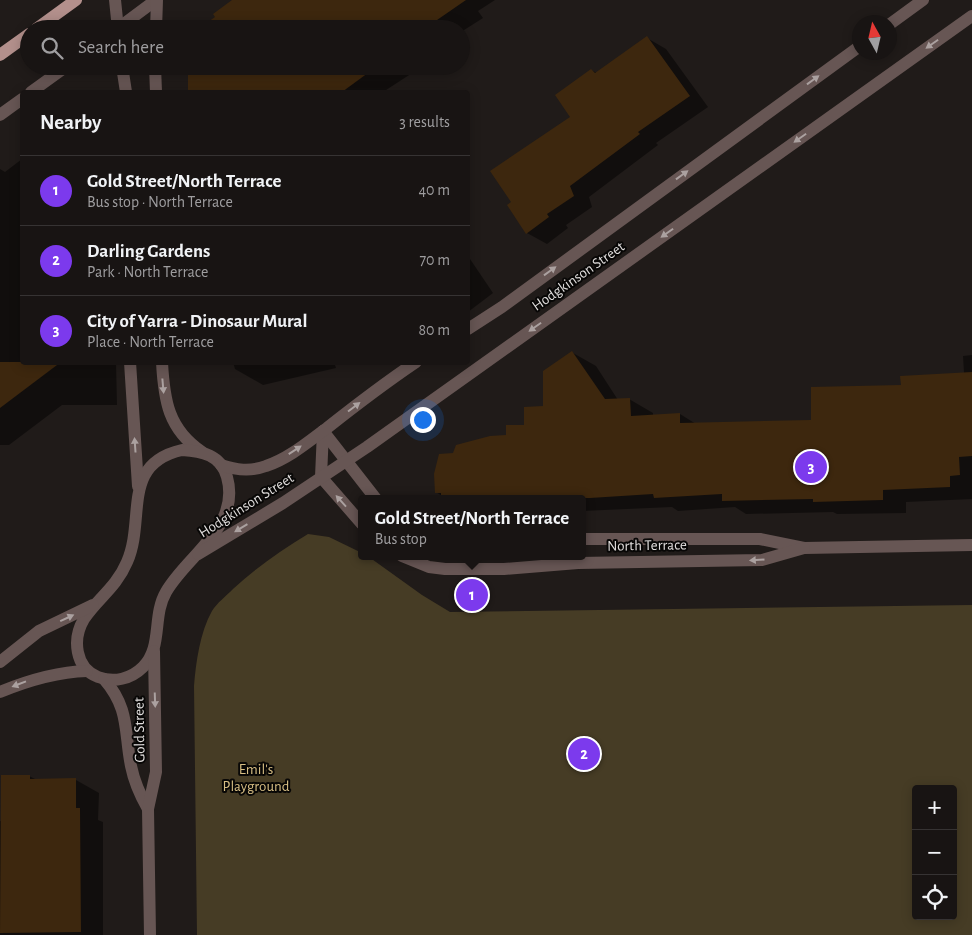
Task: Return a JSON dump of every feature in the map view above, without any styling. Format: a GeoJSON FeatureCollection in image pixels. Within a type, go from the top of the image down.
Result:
{"type":"FeatureCollection","features":[{"type":"Feature","properties":{"kind":"main road"},"geometry":{"type":"LineString","coordinates":[[48,20],[76,0]]}},
{"type":"Feature","properties":{"kind":"main road"},"geometry":{"type":"LineString","coordinates":[[0,55],[20,41]]}},
{"type":"Feature","properties":{"kind":"street"},"geometry":{"type":"LineString","coordinates":[[115,0],[117,20]]}},
{"type":"Feature","properties":{"kind":"street"},"geometry":{"type":"LineString","coordinates":[[130,20],[156,0]]}},
{"type":"Feature","properties":{"kind":"street"},"geometry":{"type":"LineString","coordinates":[[156,0],[156,20]]}},
{"type":"Feature","properties":{"kind":"street"},"geometry":{"type":"LineString","coordinates":[[897,19],[923,0]]}},
{"type":"Feature","properties":{"kind":"street","name":"Hodgkinson Street"},"geometry":{"type":"LineString","coordinates":[[198,554],[346,460],[972,16]]}},
{"type":"Feature","properties":{"kind":"street","name":"Hodgkinson Street"},"geometry":{"type":"LineString","coordinates":[[470,328],[510,301],[852,52]]}},
{"type":"Feature","properties":{"kind":"street"},"geometry":{"type":"LineString","coordinates":[[34,90],[55,75]]}},
{"type":"Feature","properties":{"kind":"street"},"geometry":{"type":"LineString","coordinates":[[123,75],[126,90]]}},
{"type":"Feature","properties":{"kind":"street"},"geometry":{"type":"LineString","coordinates":[[155,75],[156,90]]}},
{"type":"Feature","properties":{"kind":"street"},"geometry":{"type":"LineString","coordinates":[[0,115],[20,100]]}},
{"type":"Feature","properties":{"kind":"street"},"geometry":{"type":"LineString","coordinates":[[130,365],[138,493]]}},
{"type":"Feature","properties":{"kind":"street"},"geometry":{"type":"LineString","coordinates":[[162,365],[164,395],[169,413],[184,436],[221,465]]}},
{"type":"Feature","properties":{"kind":"street","name":"Hodgkinson Street"},"geometry":{"type":"LineString","coordinates":[[221,465],[239,470],[265,467],[285,457],[412,365]]}},
{"type":"Feature","properties":{"kind":"street"},"geometry":{"type":"LineString","coordinates":[[323,431],[373,495]]}},
{"type":"Feature","properties":{"kind":"street"},"geometry":{"type":"LineString","coordinates":[[323,431],[321,477],[358,519]]}},
{"type":"Feature","properties":{"kind":"street"},"geometry":{"type":"LineString","coordinates":[[154,651],[144,667],[133,675],[118,680],[104,679],[87,671],[83,666],[78,653],[79,632],[84,619],[118,580],[130,555],[134,536],[139,485],[144,475],[162,457],[182,450],[202,452]]}},
{"type":"Feature","properties":{"kind":"street","name":"Gold Street"},"geometry":{"type":"LineString","coordinates":[[150,935],[148,808],[156,772],[154,651],[158,614],[165,593],[217,530],[228,505],[228,481],[221,465]]}},
{"type":"Feature","properties":{"kind":"street","name":"North Terrace"},"geometry":{"type":"LineString","coordinates":[[586,539],[760,539],[804,548],[972,545]]}},
{"type":"Feature","properties":{"kind":"street","name":"North Terrace"},"geometry":{"type":"LineString","coordinates":[[412,560],[429,567],[445,569],[504,569],[578,563],[762,560],[804,548]]}},
{"type":"Feature","properties":{"kind":"street"},"geometry":{"type":"LineString","coordinates":[[0,662],[39,631],[76,614],[103,598]]}},
{"type":"Feature","properties":{"kind":"street"},"geometry":{"type":"LineString","coordinates":[[0,692],[38,678],[87,671]]}},
{"type":"Feature","properties":{"kind":"street","name":"Gold Street"},"geometry":{"type":"LineString","coordinates":[[104,679],[122,707],[127,726],[133,775],[148,808]]}},
{"type":"Feature","properties":{"kind":"green space","name":"Emil's Playground"},"geometry":{"type":"Polygon","coordinates":[[[308,534],[329,537],[358,551],[358,560],[373,560],[422,595],[450,612],[972,605],[972,935],[197,935],[194,686],[197,657],[212,611],[219,602],[260,567],[308,534]]]}},
{"type":"Feature","properties":{"kind":"building"},"geometry":{"type":"Polygon","coordinates":[[[232,0],[466,0],[437,20],[211,20],[215,17],[213,14],[232,0]]]}},
{"type":"Feature","properties":{"kind":"building"},"geometry":{"type":"Polygon","coordinates":[[[647,36],[690,96],[638,132],[640,134],[570,186],[574,196],[547,214],[549,217],[526,234],[507,205],[511,202],[490,171],[570,117],[555,95],[591,69],[595,73],[647,36]]]}},
{"type":"Feature","properties":{"kind":"building"},"geometry":{"type":"Polygon","coordinates":[[[188,75],[365,75],[345,90],[188,90],[188,75]]]}},
{"type":"Feature","properties":{"kind":"building"},"geometry":{"type":"Polygon","coordinates":[[[572,351],[605,399],[630,398],[631,416],[680,413],[680,423],[811,420],[811,387],[901,385],[900,376],[972,372],[972,456],[959,457],[960,475],[950,476],[950,487],[883,490],[883,500],[813,502],[813,499],[722,501],[722,494],[654,498],[653,494],[586,498],[586,495],[441,495],[441,493],[435,493],[434,474],[439,454],[453,453],[456,445],[490,436],[506,435],[506,425],[524,425],[524,407],[543,406],[543,371],[572,351]]]}},
{"type":"Feature","properties":{"kind":"building"},"geometry":{"type":"Polygon","coordinates":[[[0,362],[20,362],[20,365],[57,365],[0,408],[0,362]]]}},
{"type":"Feature","properties":{"kind":"building"},"geometry":{"type":"Polygon","coordinates":[[[1,775],[30,775],[30,779],[76,778],[76,808],[80,808],[81,932],[0,933],[1,775]]]}},
{"type":"Feature","properties":{"kind":"place","name":"City of Yarra - Dinosaur Mural"},"geometry":{"type":"Point","coordinates":[811,467]}},
{"type":"Feature","properties":{"kind":"place","name":"Gold Street/North Terrace"},"geometry":{"type":"Point","coordinates":[472,595]}},
{"type":"Feature","properties":{"kind":"place","name":"Darling Gardens"},"geometry":{"type":"Point","coordinates":[584,754]}}]}
